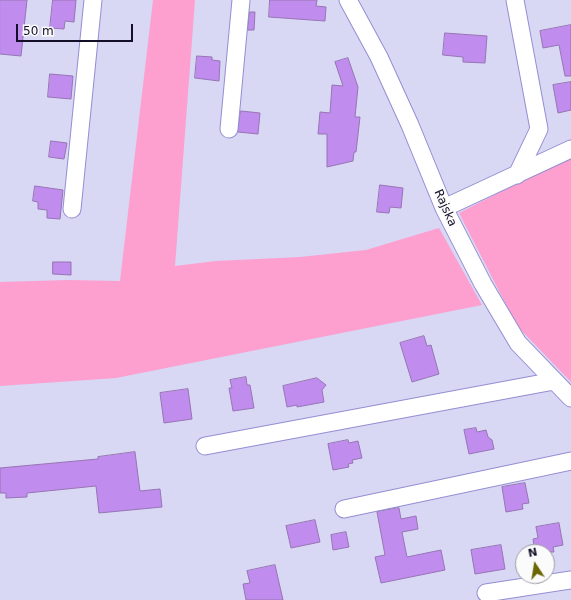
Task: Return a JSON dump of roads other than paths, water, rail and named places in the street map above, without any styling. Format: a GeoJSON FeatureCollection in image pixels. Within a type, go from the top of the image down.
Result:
{"type":"FeatureCollection","features":[{"type":"Feature","properties":{"kind":"street"},"geometry":{"type":"LineString","coordinates":[[72,209],[92,0]]}},
{"type":"Feature","properties":{"kind":"street"},"geometry":{"type":"LineString","coordinates":[[229,128],[241,0]]}},
{"type":"Feature","properties":{"kind":"street","name":"Rajska"},"geometry":{"type":"LineString","coordinates":[[348,0],[382,64],[410,125],[444,208],[483,284],[518,343],[571,398]]}},
{"type":"Feature","properties":{"kind":"street"},"geometry":{"type":"LineString","coordinates":[[515,0],[539,129],[517,175]]}},
{"type":"Feature","properties":{"kind":"street"},"geometry":{"type":"LineString","coordinates":[[444,208],[571,149]]}},
{"type":"Feature","properties":{"kind":"street"},"geometry":{"type":"LineString","coordinates":[[206,446],[554,381]]}},
{"type":"Feature","properties":{"kind":"street"},"geometry":{"type":"LineString","coordinates":[[344,509],[571,461]]}},
{"type":"Feature","properties":{"kind":"street"},"geometry":{"type":"LineString","coordinates":[[486,593],[571,580]]}}]}
